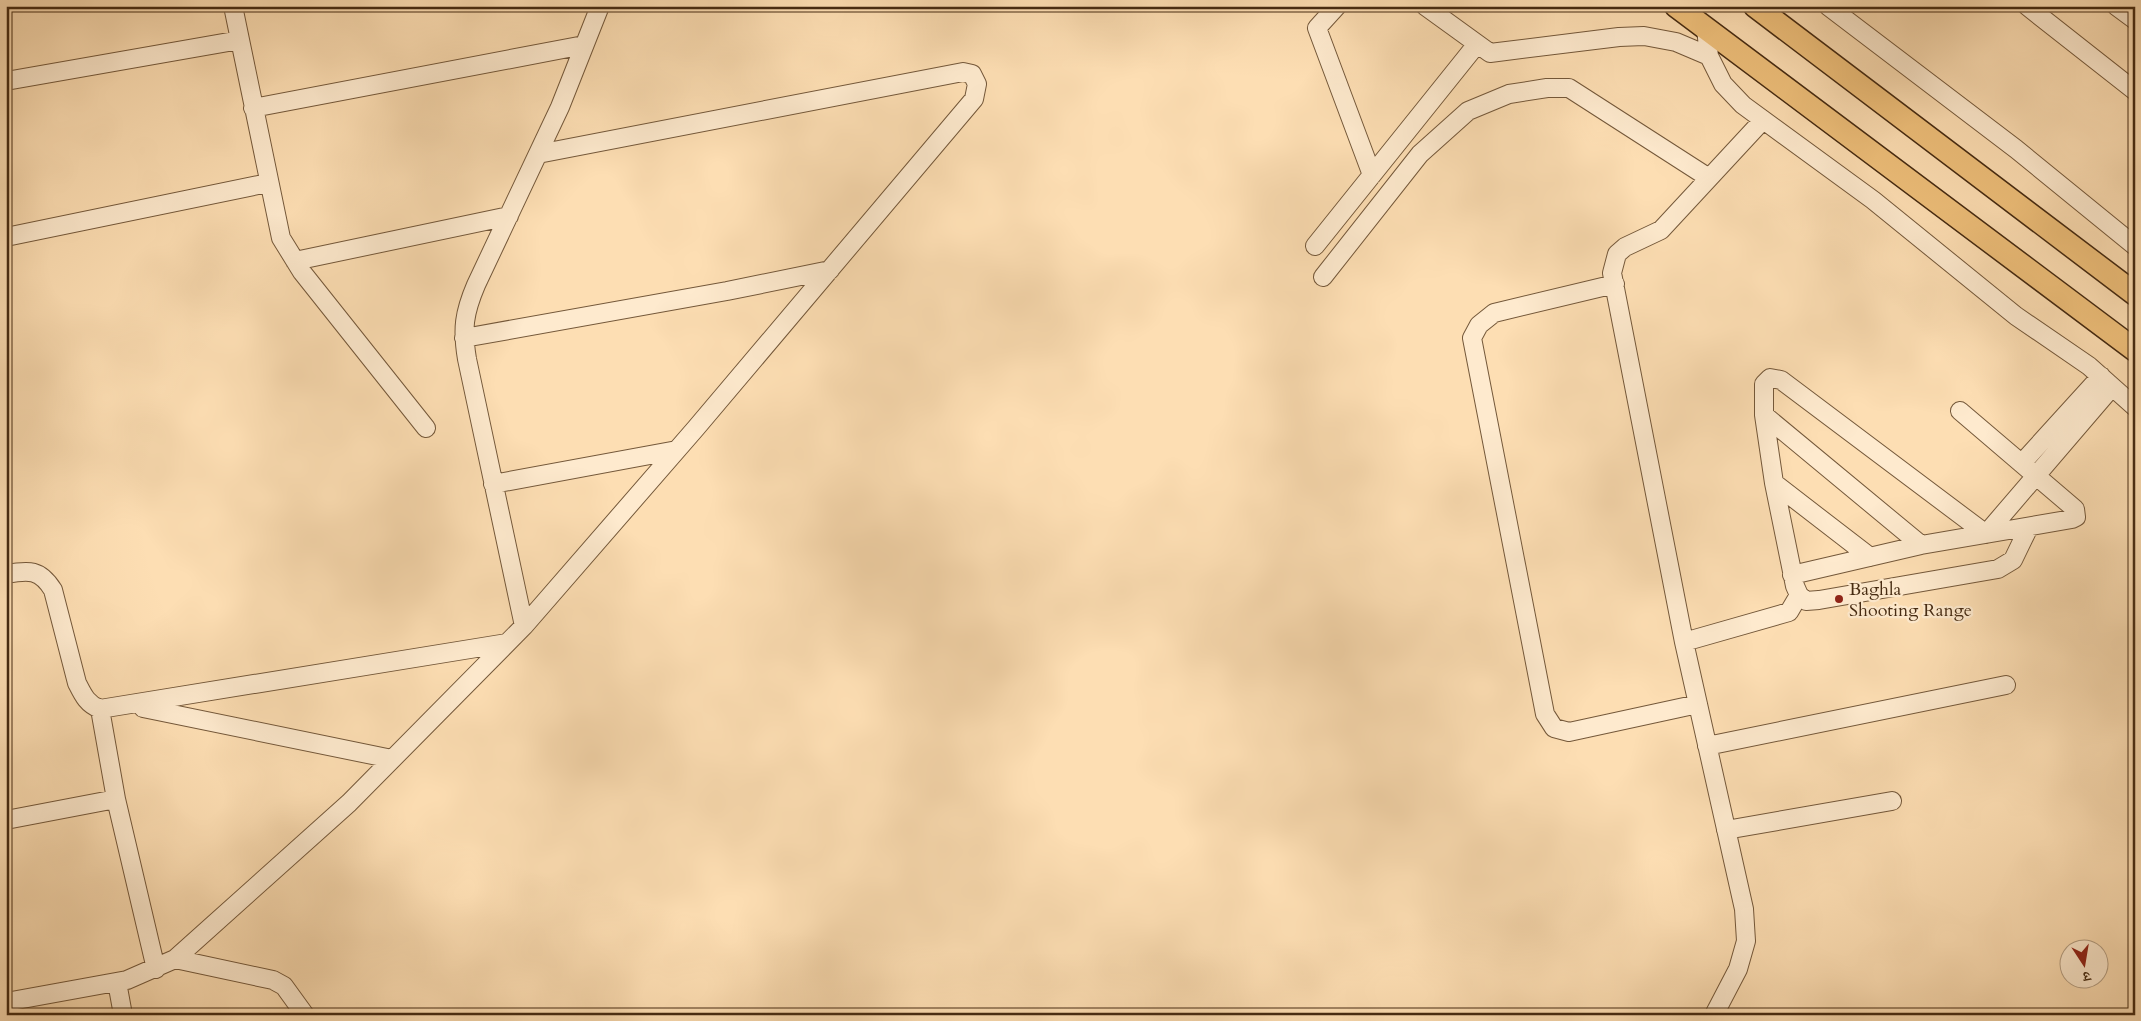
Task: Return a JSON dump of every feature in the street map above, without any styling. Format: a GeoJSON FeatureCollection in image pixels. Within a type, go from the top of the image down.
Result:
{"type":"FeatureCollection","features":[{"type":"Feature","properties":{"kind":"main road"},"geometry":{"type":"LineString","coordinates":[[1676,6],[2135,350]]}},
{"type":"Feature","properties":{"kind":"main road"},"geometry":{"type":"LineString","coordinates":[[1755,6],[2135,294]]}},
{"type":"Feature","properties":{"kind":"street"},"geometry":{"type":"LineString","coordinates":[[233,6],[268,183],[281,238],[295,261],[426,428]]}},
{"type":"Feature","properties":{"kind":"street"},"geometry":{"type":"LineString","coordinates":[[524,626],[493,484],[464,338],[464,324],[468,305],[560,107],[600,6]]}},
{"type":"Feature","properties":{"kind":"street"},"geometry":{"type":"LineString","coordinates":[[1337,6],[1317,28],[1372,175]]}},
{"type":"Feature","properties":{"kind":"street"},"geometry":{"type":"LineString","coordinates":[[1425,6],[1490,53],[1619,37],[1644,36],[1676,42],[1709,56]]}},
{"type":"Feature","properties":{"kind":"street"},"geometry":{"type":"LineString","coordinates":[[1828,6],[1848,12],[2135,246]]}},
{"type":"Feature","properties":{"kind":"street"},"geometry":{"type":"LineString","coordinates":[[2027,6],[2132,83]]}},
{"type":"Feature","properties":{"kind":"street"},"geometry":{"type":"LineString","coordinates":[[2116,6],[2135,20]]}},
{"type":"Feature","properties":{"kind":"street"},"geometry":{"type":"LineString","coordinates":[[2133,6],[2135,14]]}},
{"type":"Feature","properties":{"kind":"street"},"geometry":{"type":"LineString","coordinates":[[1706,29],[1709,56],[1723,84],[1743,105],[1873,200],[2016,316],[2106,382],[2135,407]]}},
{"type":"Feature","properties":{"kind":"street"},"geometry":{"type":"LineString","coordinates":[[6,81],[240,40]]}},
{"type":"Feature","properties":{"kind":"street"},"geometry":{"type":"LineString","coordinates":[[1315,246],[1477,44]]}},
{"type":"Feature","properties":{"kind":"street"},"geometry":{"type":"LineString","coordinates":[[253,108],[584,45]]}},
{"type":"Feature","properties":{"kind":"street"},"geometry":{"type":"LineString","coordinates":[[6,1002],[117,982],[156,969],[174,959],[349,803],[524,626],[677,450],[974,99],[978,84],[972,74],[964,72],[538,154]]}},
{"type":"Feature","properties":{"kind":"street"},"geometry":{"type":"LineString","coordinates":[[1323,277],[1420,154],[1468,111],[1509,94],[1547,88],[1569,88],[1708,178]]}},
{"type":"Feature","properties":{"kind":"street"},"geometry":{"type":"LineString","coordinates":[[1714,1015],[1738,969],[1746,941],[1744,909],[1684,642],[1612,273],[1617,254],[1625,247],[1661,230],[1763,120]]}},
{"type":"Feature","properties":{"kind":"street"},"geometry":{"type":"LineString","coordinates":[[6,237],[268,183]]}},
{"type":"Feature","properties":{"kind":"street"},"geometry":{"type":"LineString","coordinates":[[295,261],[509,216]]}},
{"type":"Feature","properties":{"kind":"street"},"geometry":{"type":"LineString","coordinates":[[464,338],[718,293],[830,270]]}},
{"type":"Feature","properties":{"kind":"street"},"geometry":{"type":"LineString","coordinates":[[1615,284],[1494,313],[1479,325],[1472,338],[1545,714],[1554,728],[1568,732],[1698,704]]}},
{"type":"Feature","properties":{"kind":"street"},"geometry":{"type":"LineString","coordinates":[[1986,534],[1781,380],[1770,378],[1764,384],[1764,415],[1774,483],[1792,574],[1798,594],[1806,601],[1998,569],[2012,560],[2029,527]]}},
{"type":"Feature","properties":{"kind":"street"},"geometry":{"type":"LineString","coordinates":[[1986,534],[2028,469],[2106,382]]}},
{"type":"Feature","properties":{"kind":"street"},"geometry":{"type":"LineString","coordinates":[[1792,574],[1921,545],[2072,519],[2077,515],[2075,509],[1960,411]]}},
{"type":"Feature","properties":{"kind":"street"},"geometry":{"type":"LineString","coordinates":[[1764,415],[1921,545]]}},
{"type":"Feature","properties":{"kind":"street"},"geometry":{"type":"LineString","coordinates":[[493,484],[677,450]]}},
{"type":"Feature","properties":{"kind":"street"},"geometry":{"type":"LineString","coordinates":[[1774,483],[1870,557]]}},
{"type":"Feature","properties":{"kind":"street"},"geometry":{"type":"LineString","coordinates":[[6,574],[31,572],[40,574],[48,582],[53,590],[77,683],[84,698],[92,706],[100,709],[132,706],[414,656],[507,642]]}},
{"type":"Feature","properties":{"kind":"street"},"geometry":{"type":"LineString","coordinates":[[1684,642],[1789,612],[1798,594]]}},
{"type":"Feature","properties":{"kind":"street"},"geometry":{"type":"LineString","coordinates":[[1707,746],[2006,685]]}},
{"type":"Feature","properties":{"kind":"street"},"geometry":{"type":"LineString","coordinates":[[132,706],[392,759]]}},
{"type":"Feature","properties":{"kind":"street"},"geometry":{"type":"LineString","coordinates":[[100,709],[116,799],[156,969]]}},
{"type":"Feature","properties":{"kind":"street"},"geometry":{"type":"LineString","coordinates":[[6,820],[116,799]]}},
{"type":"Feature","properties":{"kind":"street"},"geometry":{"type":"LineString","coordinates":[[1726,830],[1892,801]]}},
{"type":"Feature","properties":{"kind":"street"},"geometry":{"type":"LineString","coordinates":[[174,959],[273,980],[284,986],[304,1015]]}},
{"type":"Feature","properties":{"kind":"street"},"geometry":{"type":"LineString","coordinates":[[117,982],[123,1015]]}},
{"type":"Feature","properties":{"kind":"place","name":"Baghla Shooting Range"},"geometry":{"type":"Point","coordinates":[1839,599]}}]}
